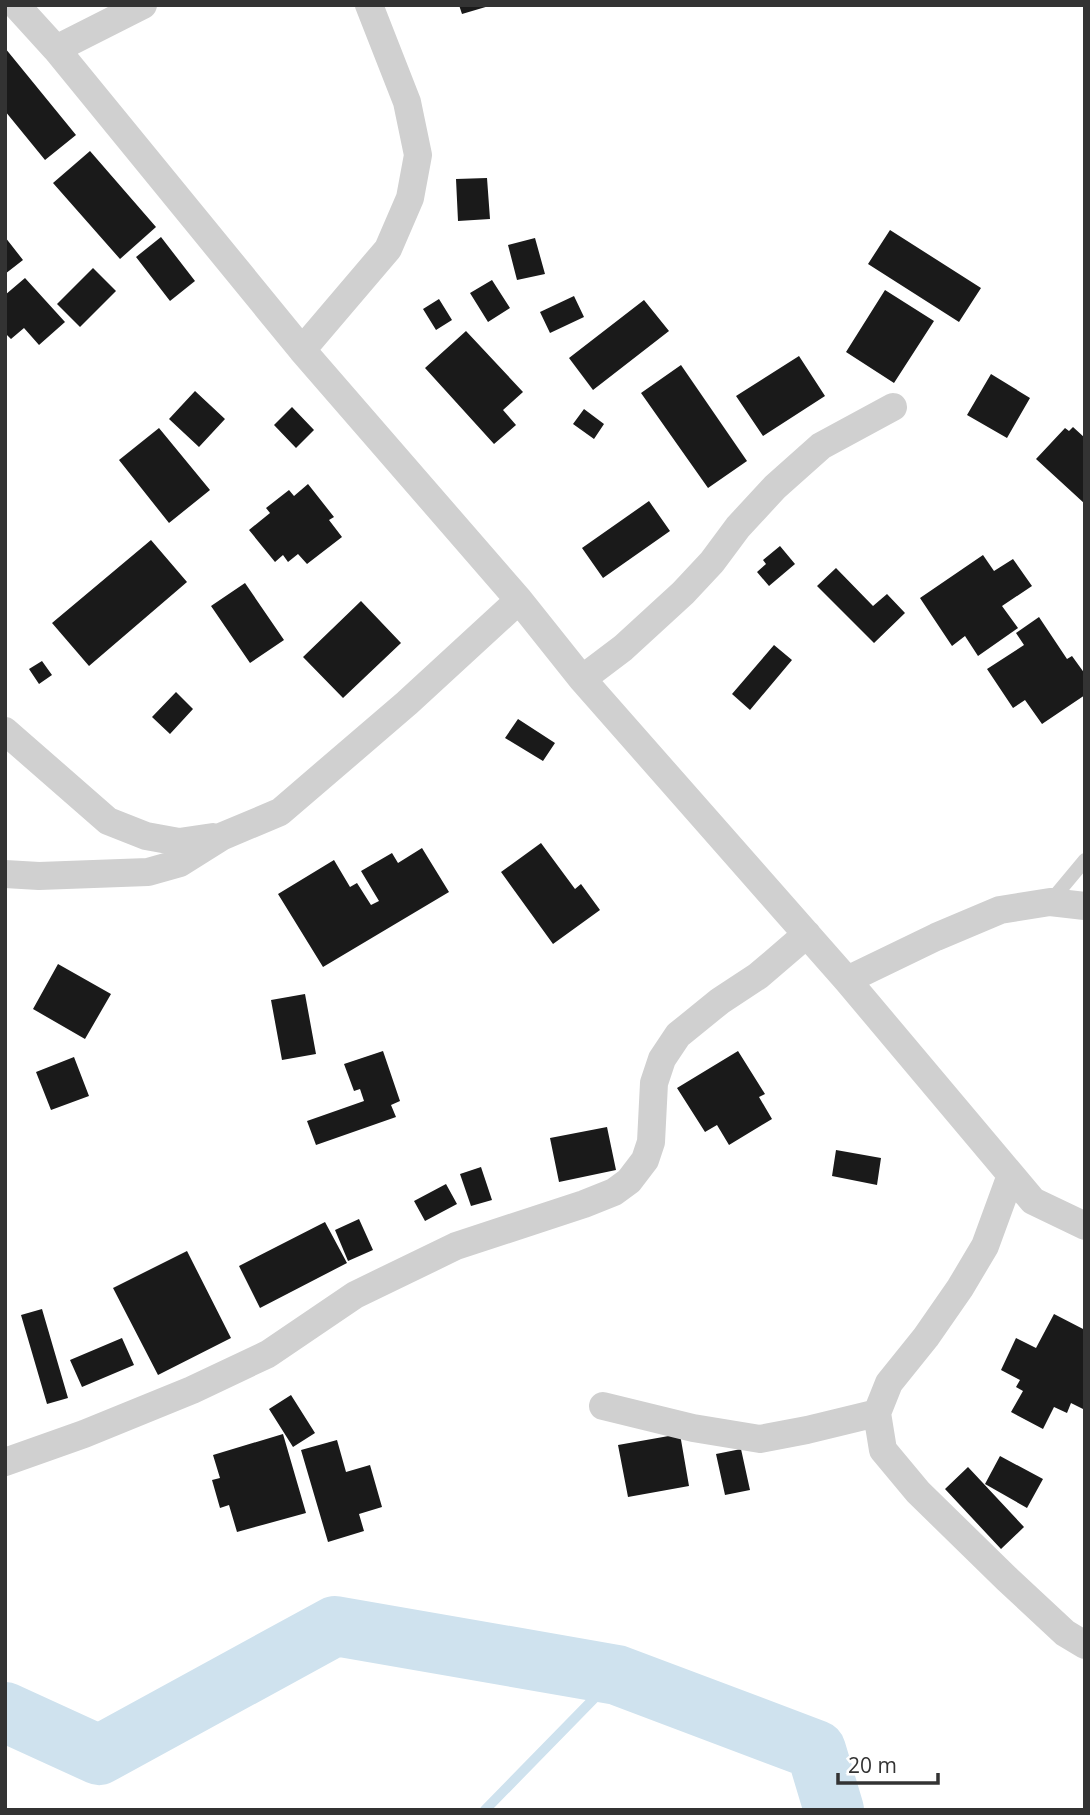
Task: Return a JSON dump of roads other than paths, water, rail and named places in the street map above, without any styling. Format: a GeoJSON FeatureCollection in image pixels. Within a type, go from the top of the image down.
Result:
{"type":"FeatureCollection","features":[{"type":"Feature","properties":{"kind":"street"},"geometry":{"type":"LineString","coordinates":[[16,5],[56,49],[302,350],[519,600],[582,679],[847,980],[1010,1175],[1033,1201],[1085,1226]]}},
{"type":"Feature","properties":{"kind":"street"},"geometry":{"type":"LineString","coordinates":[[56,49],[143,5]]}},
{"type":"Feature","properties":{"kind":"street"},"geometry":{"type":"LineString","coordinates":[[302,350],[388,249],[410,198],[418,155],[407,102],[369,5]]}},
{"type":"Feature","properties":{"kind":"street"},"geometry":{"type":"LineString","coordinates":[[582,679],[623,648],[683,593],[775,487],[821,446],[893,407]]}},
{"type":"Feature","properties":{"kind":"street"},"geometry":{"type":"LineString","coordinates":[[5,874],[39,876],[148,872],[180,863],[223,836],[280,812],[407,703],[519,600]]}},
{"type":"Feature","properties":{"kind":"street"},"geometry":{"type":"LineString","coordinates":[[5,731],[108,821],[146,836],[179,842],[223,836]]}},
{"type":"Feature","properties":{"kind":"street"},"geometry":{"type":"LineString","coordinates":[[847,980],[1000,909],[1050,902],[1085,906]]}},
{"type":"Feature","properties":{"kind":"street"},"geometry":{"type":"LineString","coordinates":[[5,1462],[84,1434],[192,1390],[268,1354],[355,1295],[456,1245],[614,1192],[629,1181],[645,1160],[651,1142],[654,1083],[662,1059],[678,1035],[720,1001],[758,976],[807,934]]}},
{"type":"Feature","properties":{"kind":"street"},"geometry":{"type":"LineString","coordinates":[[1010,1175],[985,1247],[926,1337],[889,1384],[877,1413],[883,1450],[918,1492],[1065,1633],[1085,1644]]}},
{"type":"Feature","properties":{"kind":"street"},"geometry":{"type":"LineString","coordinates":[[603,1406],[693,1428],[760,1439],[877,1413]]}},
{"type":"Feature","properties":{"kind":"lane"},"geometry":{"type":"LineString","coordinates":[[1050,902],[1085,860]]}},
{"type":"Feature","properties":{"kind":"waterway"},"geometry":{"type":"LineString","coordinates":[[5,1712],[99,1755],[335,1626],[617,1675],[816,1750],[834,1810]]}},
{"type":"Feature","properties":{"kind":"waterway"},"geometry":{"type":"LineString","coordinates":[[485,1810],[617,1675]]}}]}
